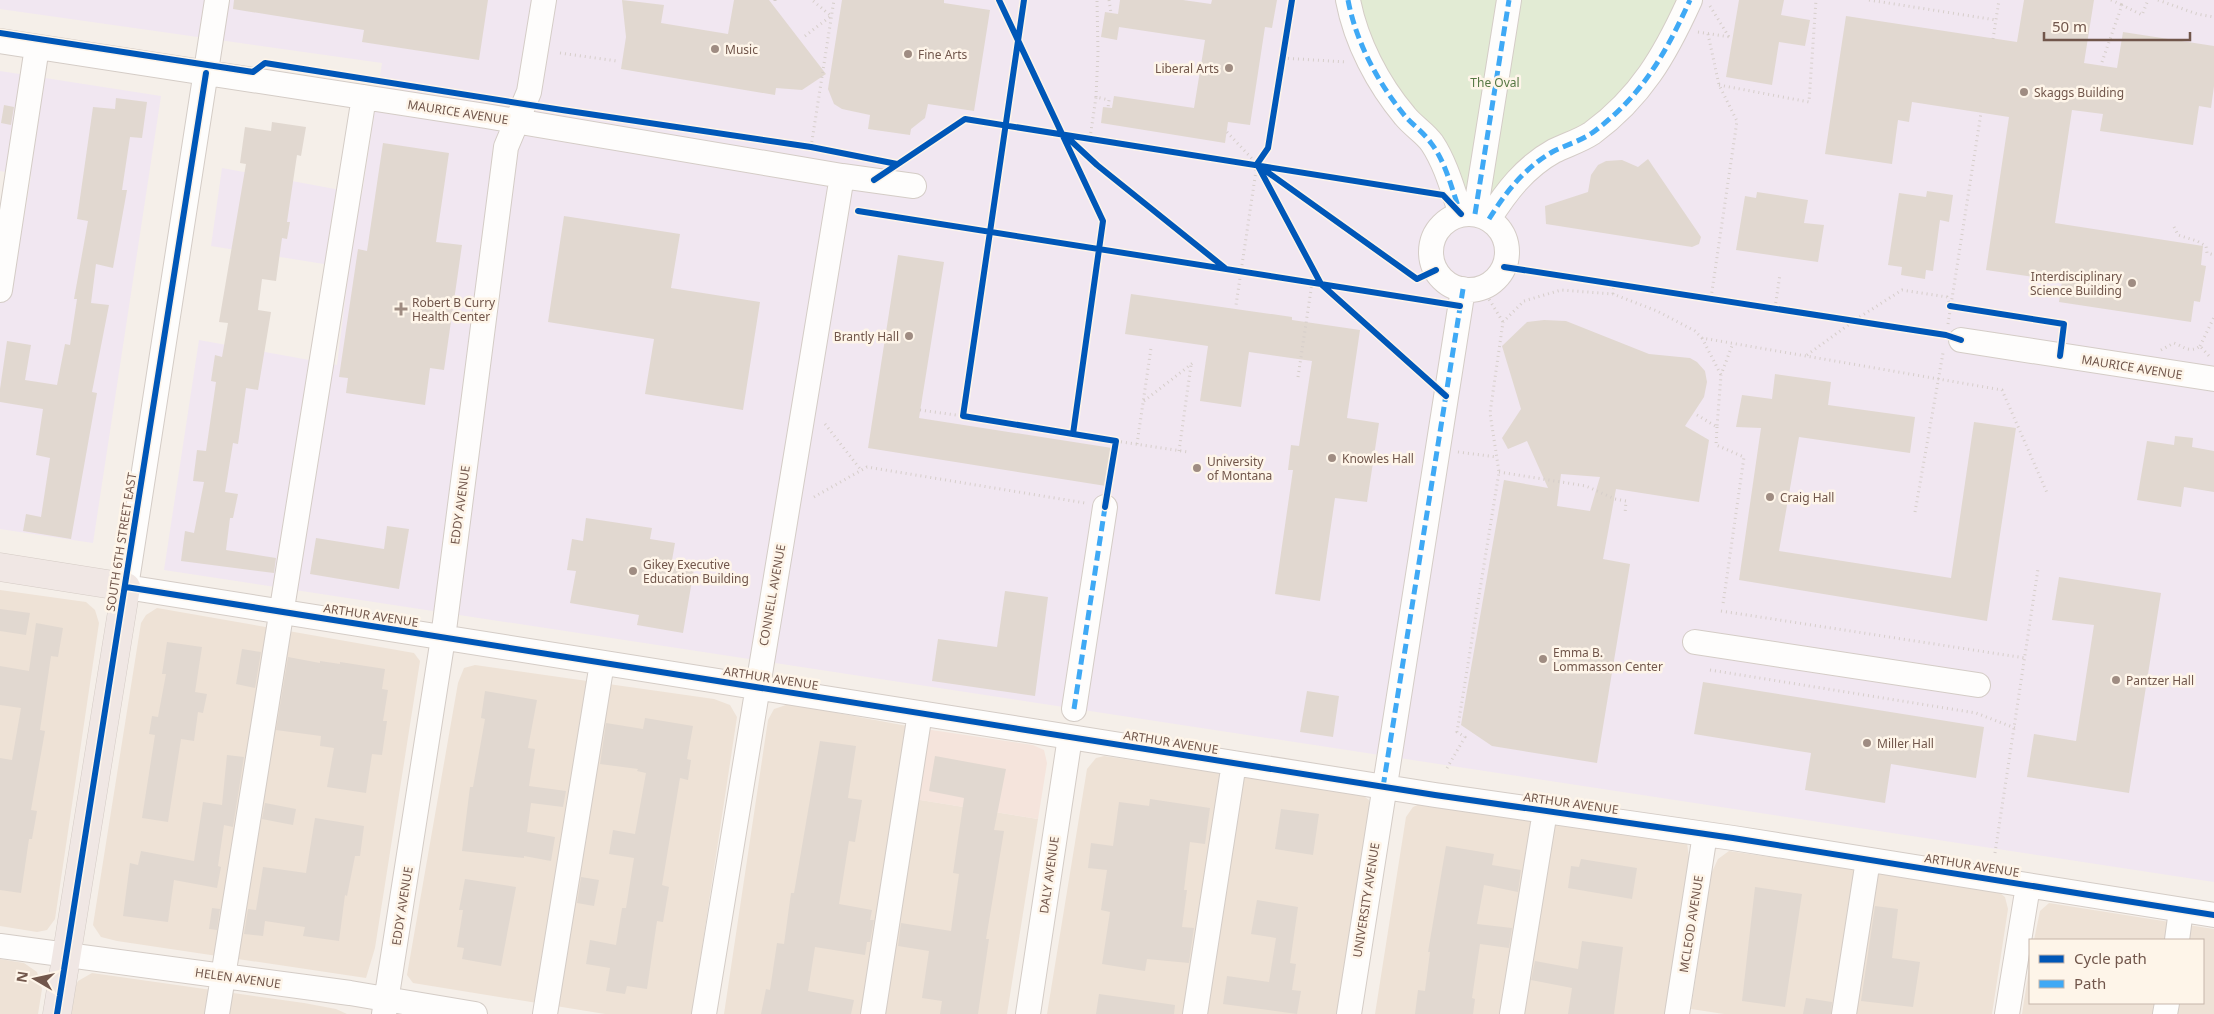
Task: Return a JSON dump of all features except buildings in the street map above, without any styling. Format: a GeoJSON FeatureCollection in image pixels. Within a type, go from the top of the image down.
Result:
{"type":"FeatureCollection","features":[{"type":"Feature","properties":{"kind":"highway","name":"ARTHUR AVENUE"},"geometry":{"type":"LineString","coordinates":[[0,567],[126,587]]}},
{"type":"Feature","properties":{"kind":"highway","name":"SOUTH 6TH STREET EAST"},"geometry":{"type":"LineString","coordinates":[[57,1014],[126,587]]}},
{"type":"Feature","properties":{"kind":"street","name":"SOUTH 6TH STREET EAST"},"geometry":{"type":"LineString","coordinates":[[126,587],[217,0]]}},
{"type":"Feature","properties":{"kind":"street","name":"EDDY AVENUE"},"geometry":{"type":"LineString","coordinates":[[385,1006],[444,638],[506,147],[529,92],[544,0]]}},
{"type":"Feature","properties":{"kind":"street"},"geometry":{"type":"LineString","coordinates":[[1348,0],[1350,12],[1380,84],[1406,117],[1432,143],[1451,185],[1475,216],[1498,226],[1504,236],[1507,255],[1503,270],[1496,279],[1472,288],[1453,286],[1439,274],[1432,259],[1431,247],[1434,236],[1441,226],[1450,219],[1475,216],[1504,196],[1525,172],[1553,152],[1590,134],[1624,106],[1662,55],[1690,0]]}},
{"type":"Feature","properties":{"kind":"street"},"geometry":{"type":"LineString","coordinates":[[1475,216],[1509,0]]}},
{"type":"Feature","properties":{"kind":"street","name":"MAURICE AVENUE"},"geometry":{"type":"LineString","coordinates":[[0,42],[364,97],[842,176],[914,186]]}},
{"type":"Feature","properties":{"kind":"street"},"geometry":{"type":"LineString","coordinates":[[0,290],[37,47]]}},
{"type":"Feature","properties":{"kind":"street"},"geometry":{"type":"LineString","coordinates":[[217,1014],[364,97]]}},
{"type":"Feature","properties":{"kind":"street","name":"CONNELL AVENUE"},"geometry":{"type":"LineString","coordinates":[[704,1014],[842,176]]}},
{"type":"Feature","properties":{"kind":"street","name":"UNIVERSITY AVENUE"},"geometry":{"type":"LineString","coordinates":[[1349,1014],[1437,450],[1472,288]]}},
{"type":"Feature","properties":{"kind":"street","name":"MAURICE AVENUE"},"geometry":{"type":"LineString","coordinates":[[1953,337],[2214,379]]}},
{"type":"Feature","properties":{"kind":"street"},"geometry":{"type":"LineString","coordinates":[[1074,709],[1106,507]]}},
{"type":"Feature","properties":{"kind":"street","name":"ARTHUR AVENUE"},"geometry":{"type":"LineString","coordinates":[[126,587],[1383,787],[1705,834],[2214,916]]}},
{"type":"Feature","properties":{"kind":"street"},"geometry":{"type":"LineString","coordinates":[[1695,642],[1978,685]]}},
{"type":"Feature","properties":{"kind":"street"},"geometry":{"type":"LineString","coordinates":[[545,1014],[602,663]]}},
{"type":"Feature","properties":{"kind":"street"},"geometry":{"type":"LineString","coordinates":[[874,1014],[920,713]]}},
{"type":"Feature","properties":{"kind":"street","name":"DALY AVENUE"},"geometry":{"type":"LineString","coordinates":[[1028,1014],[1070,737]]}},
{"type":"Feature","properties":{"kind":"street"},"geometry":{"type":"LineString","coordinates":[[1195,1014],[1234,763]]}},
{"type":"Feature","properties":{"kind":"street"},"geometry":{"type":"LineString","coordinates":[[1512,1014],[1545,811]]}},
{"type":"Feature","properties":{"kind":"street","name":"MCLEOD AVENUE"},"geometry":{"type":"LineString","coordinates":[[1677,1014],[1705,834]]}},
{"type":"Feature","properties":{"kind":"street"},"geometry":{"type":"LineString","coordinates":[[1844,1014],[1868,860]]}},
{"type":"Feature","properties":{"kind":"street"},"geometry":{"type":"LineString","coordinates":[[2007,1014],[2028,886]]}},
{"type":"Feature","properties":{"kind":"street"},"geometry":{"type":"LineString","coordinates":[[2177,939],[2181,910]]}},
{"type":"Feature","properties":{"kind":"street","name":"HELEN AVENUE"},"geometry":{"type":"LineString","coordinates":[[0,946],[223,976],[385,1006],[475,1014]]}},
{"type":"Feature","properties":{"kind":"path"},"geometry":{"type":"LineString","coordinates":[[812,0],[831,16]]}},
{"type":"Feature","properties":{"kind":"path"},"geometry":{"type":"LineString","coordinates":[[811,147],[834,0]]}},
{"type":"Feature","properties":{"kind":"path"},"geometry":{"type":"LineString","coordinates":[[1090,138],[1096,97],[1098,0]]}},
{"type":"Feature","properties":{"kind":"path"},"geometry":{"type":"LineString","coordinates":[[1109,0],[1111,13]]}},
{"type":"Feature","properties":{"kind":"path"},"geometry":{"type":"LineString","coordinates":[[1677,28],[1730,37],[1707,0]]}},
{"type":"Feature","properties":{"kind":"path"},"geometry":{"type":"LineString","coordinates":[[1719,86],[1809,102],[1816,0]]}},
{"type":"Feature","properties":{"kind":"path"},"geometry":{"type":"LineString","coordinates":[[1869,0],[1996,20]]}},
{"type":"Feature","properties":{"kind":"path"},"geometry":{"type":"LineString","coordinates":[[1993,39],[1999,0]]}},
{"type":"Feature","properties":{"kind":"path"},"geometry":{"type":"LineString","coordinates":[[2111,0],[2142,15],[2148,0]]}},
{"type":"Feature","properties":{"kind":"path"},"geometry":{"type":"LineString","coordinates":[[2158,0],[2196,14],[2214,17]]}},
{"type":"Feature","properties":{"kind":"path"},"geometry":{"type":"LineString","coordinates":[[2102,62],[2122,6]]}},
{"type":"Feature","properties":{"kind":"path"},"geometry":{"type":"LineString","coordinates":[[805,36],[831,16]]}},
{"type":"Feature","properties":{"kind":"path"},"geometry":{"type":"LineString","coordinates":[[1708,34],[1719,86],[1736,121],[1711,298]]}},
{"type":"Feature","properties":{"kind":"path"},"geometry":{"type":"LineString","coordinates":[[1281,67],[1284,48]]}},
{"type":"Feature","properties":{"kind":"path"},"geometry":{"type":"LineString","coordinates":[[560,53],[617,60]]}},
{"type":"Feature","properties":{"kind":"path"},"geometry":{"type":"LineString","coordinates":[[1282,58],[1343,63],[1367,54]]}},
{"type":"Feature","properties":{"kind":"path"},"geometry":{"type":"LineString","coordinates":[[1096,97],[1109,100],[1108,108]]}},
{"type":"Feature","properties":{"kind":"path"},"geometry":{"type":"LineString","coordinates":[[1950,306],[1981,113]]}},
{"type":"Feature","properties":{"kind":"path"},"geometry":{"type":"LineString","coordinates":[[1227,132],[1265,170]]}},
{"type":"Feature","properties":{"kind":"path"},"geometry":{"type":"LineString","coordinates":[[1081,137],[1100,140]]}},
{"type":"Feature","properties":{"kind":"path"},"geometry":{"type":"LineString","coordinates":[[802,146],[821,149]]}},
{"type":"Feature","properties":{"kind":"path"},"geometry":{"type":"LineString","coordinates":[[1236,305],[1257,164],[1263,156]]}},
{"type":"Feature","properties":{"kind":"path"},"geometry":{"type":"LineString","coordinates":[[1247,163],[1257,164]]}},
{"type":"Feature","properties":{"kind":"path"},"geometry":{"type":"LineString","coordinates":[[2174,227],[2178,235],[2206,246],[2207,253],[2214,255]]}},
{"type":"Feature","properties":{"kind":"path"},"geometry":{"type":"LineString","coordinates":[[1234,270],[1251,273]]}},
{"type":"Feature","properties":{"kind":"path"},"geometry":{"type":"LineString","coordinates":[[1775,308],[1780,274]]}},
{"type":"Feature","properties":{"kind":"path"},"geometry":{"type":"LineString","coordinates":[[1303,281],[1321,284],[1316,275]]}},
{"type":"Feature","properties":{"kind":"path"},"geometry":{"type":"LineString","coordinates":[[1605,282],[1624,285]]}},
{"type":"Feature","properties":{"kind":"path"},"geometry":{"type":"LineString","coordinates":[[1298,377],[1312,283]]}},
{"type":"Feature","properties":{"kind":"path"},"geometry":{"type":"LineString","coordinates":[[1613,294],[1614,284]]}},
{"type":"Feature","properties":{"kind":"path"},"geometry":{"type":"LineString","coordinates":[[1472,288],[1503,322]]}},
{"type":"Feature","properties":{"kind":"path"},"geometry":{"type":"LineString","coordinates":[[1447,768],[1465,737],[1457,732],[1498,472],[1490,413],[1503,322],[1524,301],[1561,290],[1613,294],[1657,311],[1695,331],[1702,338],[1721,375]]}},
{"type":"Feature","properties":{"kind":"path"},"geometry":{"type":"LineString","coordinates":[[1806,355],[1855,320],[1902,290],[1947,297],[1950,306],[1953,337],[1939,379],[1915,512]]}},
{"type":"Feature","properties":{"kind":"path"},"geometry":{"type":"LineString","coordinates":[[1701,296],[1720,299]]}},
{"type":"Feature","properties":{"kind":"path"},"geometry":{"type":"LineString","coordinates":[[1766,306],[1784,309]]}},
{"type":"Feature","properties":{"kind":"path"},"geometry":{"type":"LineString","coordinates":[[1950,306],[1960,308]]}},
{"type":"Feature","properties":{"kind":"path"},"geometry":{"type":"LineString","coordinates":[[2158,353],[2174,342],[2186,349],[2192,350],[2200,346],[2214,317]]}},
{"type":"Feature","properties":{"kind":"path"},"geometry":{"type":"LineString","coordinates":[[1846,319],[1864,321]]}},
{"type":"Feature","properties":{"kind":"path"},"geometry":{"type":"LineString","coordinates":[[1702,338],[2002,390],[2048,495]]}},
{"type":"Feature","properties":{"kind":"path"},"geometry":{"type":"LineString","coordinates":[[1722,604],[1744,457],[1716,445],[1721,375],[1733,343]]}},
{"type":"Feature","properties":{"kind":"path"},"geometry":{"type":"LineString","coordinates":[[2200,346],[2214,362]]}},
{"type":"Feature","properties":{"kind":"path"},"geometry":{"type":"LineString","coordinates":[[1137,444],[1151,348]]}},
{"type":"Feature","properties":{"kind":"path"},"geometry":{"type":"LineString","coordinates":[[1144,401],[1192,364],[1179,451]]}},
{"type":"Feature","properties":{"kind":"path"},"geometry":{"type":"LineString","coordinates":[[963,416],[964,406]]}},
{"type":"Feature","properties":{"kind":"path"},"geometry":{"type":"LineString","coordinates":[[920,410],[972,418]]}},
{"type":"Feature","properties":{"kind":"path"},"geometry":{"type":"LineString","coordinates":[[1697,415],[1717,427]]}},
{"type":"Feature","properties":{"kind":"path"},"geometry":{"type":"LineString","coordinates":[[825,424],[860,470]]}},
{"type":"Feature","properties":{"kind":"path"},"geometry":{"type":"LineString","coordinates":[[1107,439],[1188,452]]}},
{"type":"Feature","properties":{"kind":"path"},"geometry":{"type":"LineString","coordinates":[[1114,450],[1116,441]]}},
{"type":"Feature","properties":{"kind":"path"},"geometry":{"type":"LineString","coordinates":[[1437,450],[1497,457]]}},
{"type":"Feature","properties":{"kind":"path"},"geometry":{"type":"LineString","coordinates":[[814,497],[867,467],[1106,507]]}},
{"type":"Feature","properties":{"kind":"path"},"geometry":{"type":"LineString","coordinates":[[1498,472],[1586,486],[1615,499],[1626,501],[1625,514]]}},
{"type":"Feature","properties":{"kind":"path"},"geometry":{"type":"LineString","coordinates":[[1995,853],[2038,569]]}},
{"type":"Feature","properties":{"kind":"path"},"geometry":{"type":"LineString","coordinates":[[1721,611],[2025,658]]}},
{"type":"Feature","properties":{"kind":"path"},"geometry":{"type":"LineString","coordinates":[[1710,670],[1976,713],[2015,728]]}},
{"type":"Feature","properties":{"kind":"shaded area","name":"University of Montana"},"geometry":{"type":"Polygon","coordinates":[[[0,0],[2214,0],[2214,882],[164,570],[199,340],[337,365],[349,268],[211,246],[222,168],[362,194],[382,63],[0,9],[0,0]]]}},
{"type":"Feature","properties":{"kind":"shaded area"},"geometry":{"type":"Polygon","coordinates":[[[0,71],[161,96],[93,543],[0,529],[0,215],[24,218],[31,176],[0,171],[0,71]]]}},
{"type":"Feature","properties":{"kind":"shaded area"},"geometry":{"type":"Polygon","coordinates":[[[0,590],[86,602],[95,610],[99,623],[55,919],[47,930],[37,932],[0,926],[0,590]]]}},
{"type":"Feature","properties":{"kind":"shaded area"},"geometry":{"type":"Polygon","coordinates":[[[157,608],[414,653],[420,661],[375,948],[366,978],[117,941],[101,937],[93,925],[141,623],[146,615],[157,608]]]}},
{"type":"Feature","properties":{"kind":"shaded area"},"geometry":{"type":"Polygon","coordinates":[[[475,665],[714,699],[730,705],[737,717],[692,1014],[605,1014],[413,983],[407,975],[458,683],[464,668],[475,665]]]}},
{"type":"Feature","properties":{"kind":"shaded area"},"geometry":{"type":"Polygon","coordinates":[[[789,704],[918,728],[908,798],[1038,819],[1007,1014],[724,1014],[768,720],[774,709],[789,704]]]}},
{"type":"Feature","properties":{"kind":"shaded area"},"geometry":{"type":"Polygon","coordinates":[[[918,728],[1033,745],[1044,750],[1047,763],[1038,819],[907,798],[918,728]]]}},
{"type":"Feature","properties":{"kind":"shaded area"},"geometry":{"type":"Polygon","coordinates":[[[1104,756],[1361,794],[1369,800],[1372,812],[1342,1014],[1047,1014],[1087,769],[1096,758],[1104,756]]]}},
{"type":"Feature","properties":{"kind":"shaded area"},"geometry":{"type":"Polygon","coordinates":[[[1427,801],[1687,843],[1689,857],[1666,1014],[1375,1014],[1406,817],[1413,807],[1427,801]]]}},
{"type":"Feature","properties":{"kind":"shaded area"},"geometry":{"type":"Polygon","coordinates":[[[1729,851],[1996,890],[2005,897],[2008,909],[1992,1014],[1724,1014],[1691,1009],[1711,874],[1718,859],[1729,851]]]}},
{"type":"Feature","properties":{"kind":"shaded area"},"geometry":{"type":"Polygon","coordinates":[[[2049,903],[2214,929],[2214,1014],[2022,1014],[2029,969],[2029,1004],[2204,1004],[2204,939],[2034,939],[2040,911],[2049,903]]]}},
{"type":"Feature","properties":{"kind":"shaded area"},"geometry":{"type":"Polygon","coordinates":[[[0,959],[24,963],[37,972],[42,989],[38,1014],[0,1014],[0,959]]]}},
{"type":"Feature","properties":{"kind":"shaded area"},"geometry":{"type":"Polygon","coordinates":[[[92,973],[304,1003],[336,1009],[347,1014],[70,1014],[73,991],[78,981],[92,973]]]}},
{"type":"Feature","properties":{"kind":"green space","name":"The Oval"},"geometry":{"type":"Polygon","coordinates":[[[1355,0],[1679,0],[1668,27],[1618,102],[1497,192],[1490,193],[1460,188],[1385,81],[1355,0]]]}},
{"type":"Feature","properties":{"kind":"marked path"},"geometry":{"type":"LineString","coordinates":[[1348,0],[1356,31],[1377,76],[1405,116],[1436,150],[1458,206]]}},
{"type":"Feature","properties":{"kind":"marked path"},"geometry":{"type":"LineString","coordinates":[[1475,214],[1509,0]]}},
{"type":"Feature","properties":{"kind":"marked path"},"geometry":{"type":"LineString","coordinates":[[1489,219],[1502,199],[1525,172],[1554,151],[1592,133],[1638,90],[1661,57],[1690,0]]}},
{"type":"Feature","properties":{"kind":"marked path"},"geometry":{"type":"LineString","coordinates":[[1383,787],[1463,289]]}},
{"type":"Feature","properties":{"kind":"marked path"},"geometry":{"type":"LineString","coordinates":[[1074,709],[1105,507]]}},
{"type":"Feature","properties":{"kind":"cycle path"},"geometry":{"type":"LineString","coordinates":[[999,0],[1103,221],[1073,434]]}},
{"type":"Feature","properties":{"kind":"cycle path"},"geometry":{"type":"LineString","coordinates":[[1024,0],[963,416],[1116,441],[1105,507]]}},
{"type":"Feature","properties":{"kind":"cycle path"},"geometry":{"type":"LineString","coordinates":[[1257,164],[1268,148],[1292,0]]}},
{"type":"Feature","properties":{"kind":"cycle path"},"geometry":{"type":"LineString","coordinates":[[0,33],[253,72],[265,63],[811,147],[897,164]]}},
{"type":"Feature","properties":{"kind":"cycle path"},"geometry":{"type":"LineString","coordinates":[[57,1014],[206,73]]}},
{"type":"Feature","properties":{"kind":"cycle path"},"geometry":{"type":"LineString","coordinates":[[874,180],[965,119],[1443,195],[1461,214]]}},
{"type":"Feature","properties":{"kind":"cycle path"},"geometry":{"type":"LineString","coordinates":[[1069,139],[1097,165],[1225,268]]}},
{"type":"Feature","properties":{"kind":"cycle path"},"geometry":{"type":"LineString","coordinates":[[1257,164],[1321,284],[1446,396]]}},
{"type":"Feature","properties":{"kind":"cycle path"},"geometry":{"type":"LineString","coordinates":[[1259,166],[1417,279],[1436,270]]}},
{"type":"Feature","properties":{"kind":"cycle path"},"geometry":{"type":"LineString","coordinates":[[858,211],[1460,306]]}},
{"type":"Feature","properties":{"kind":"cycle path"},"geometry":{"type":"LineString","coordinates":[[1504,267],[1946,335],[1961,340]]}},
{"type":"Feature","properties":{"kind":"cycle path"},"geometry":{"type":"LineString","coordinates":[[1950,306],[2064,324],[2060,356]]}},
{"type":"Feature","properties":{"kind":"cycle path"},"geometry":{"type":"LineString","coordinates":[[126,587],[1435,795],[1733,838],[2214,915]]}},
{"type":"Feature","properties":{"kind":"place","name":"Music"},"geometry":{"type":"Point","coordinates":[715,49]}},
{"type":"Feature","properties":{"kind":"place","name":"Fine Arts"},"geometry":{"type":"Point","coordinates":[908,54]}},
{"type":"Feature","properties":{"kind":"place","name":"Liberal Arts"},"geometry":{"type":"Point","coordinates":[1229,68]}},
{"type":"Feature","properties":{"kind":"place","name":"Skaggs Building"},"geometry":{"type":"Point","coordinates":[2024,92]}},
{"type":"Feature","properties":{"kind":"place","name":"Interdisciplinary Science Building"},"geometry":{"type":"Point","coordinates":[2132,283]}},
{"type":"Feature","properties":{"kind":"place","name":"Robert B Curry Health Center"},"geometry":{"type":"Point","coordinates":[401,309]}},
{"type":"Feature","properties":{"kind":"place","name":"Brantly Hall"},"geometry":{"type":"Point","coordinates":[909,336]}},
{"type":"Feature","properties":{"kind":"place","name":"Knowles Hall"},"geometry":{"type":"Point","coordinates":[1332,458]}},
{"type":"Feature","properties":{"kind":"place","name":"University of Montana"},"geometry":{"type":"Point","coordinates":[1197,468]}},
{"type":"Feature","properties":{"kind":"place","name":"Craig Hall"},"geometry":{"type":"Point","coordinates":[1770,497]}},
{"type":"Feature","properties":{"kind":"place","name":"Gikey Executive Education Building"},"geometry":{"type":"Point","coordinates":[633,571]}},
{"type":"Feature","properties":{"kind":"place","name":"Emma B. Lommasson Center"},"geometry":{"type":"Point","coordinates":[1543,659]}},
{"type":"Feature","properties":{"kind":"place","name":"Pantzer Hall"},"geometry":{"type":"Point","coordinates":[2116,680]}},
{"type":"Feature","properties":{"kind":"place","name":"Miller Hall"},"geometry":{"type":"Point","coordinates":[1867,743]}}]}
